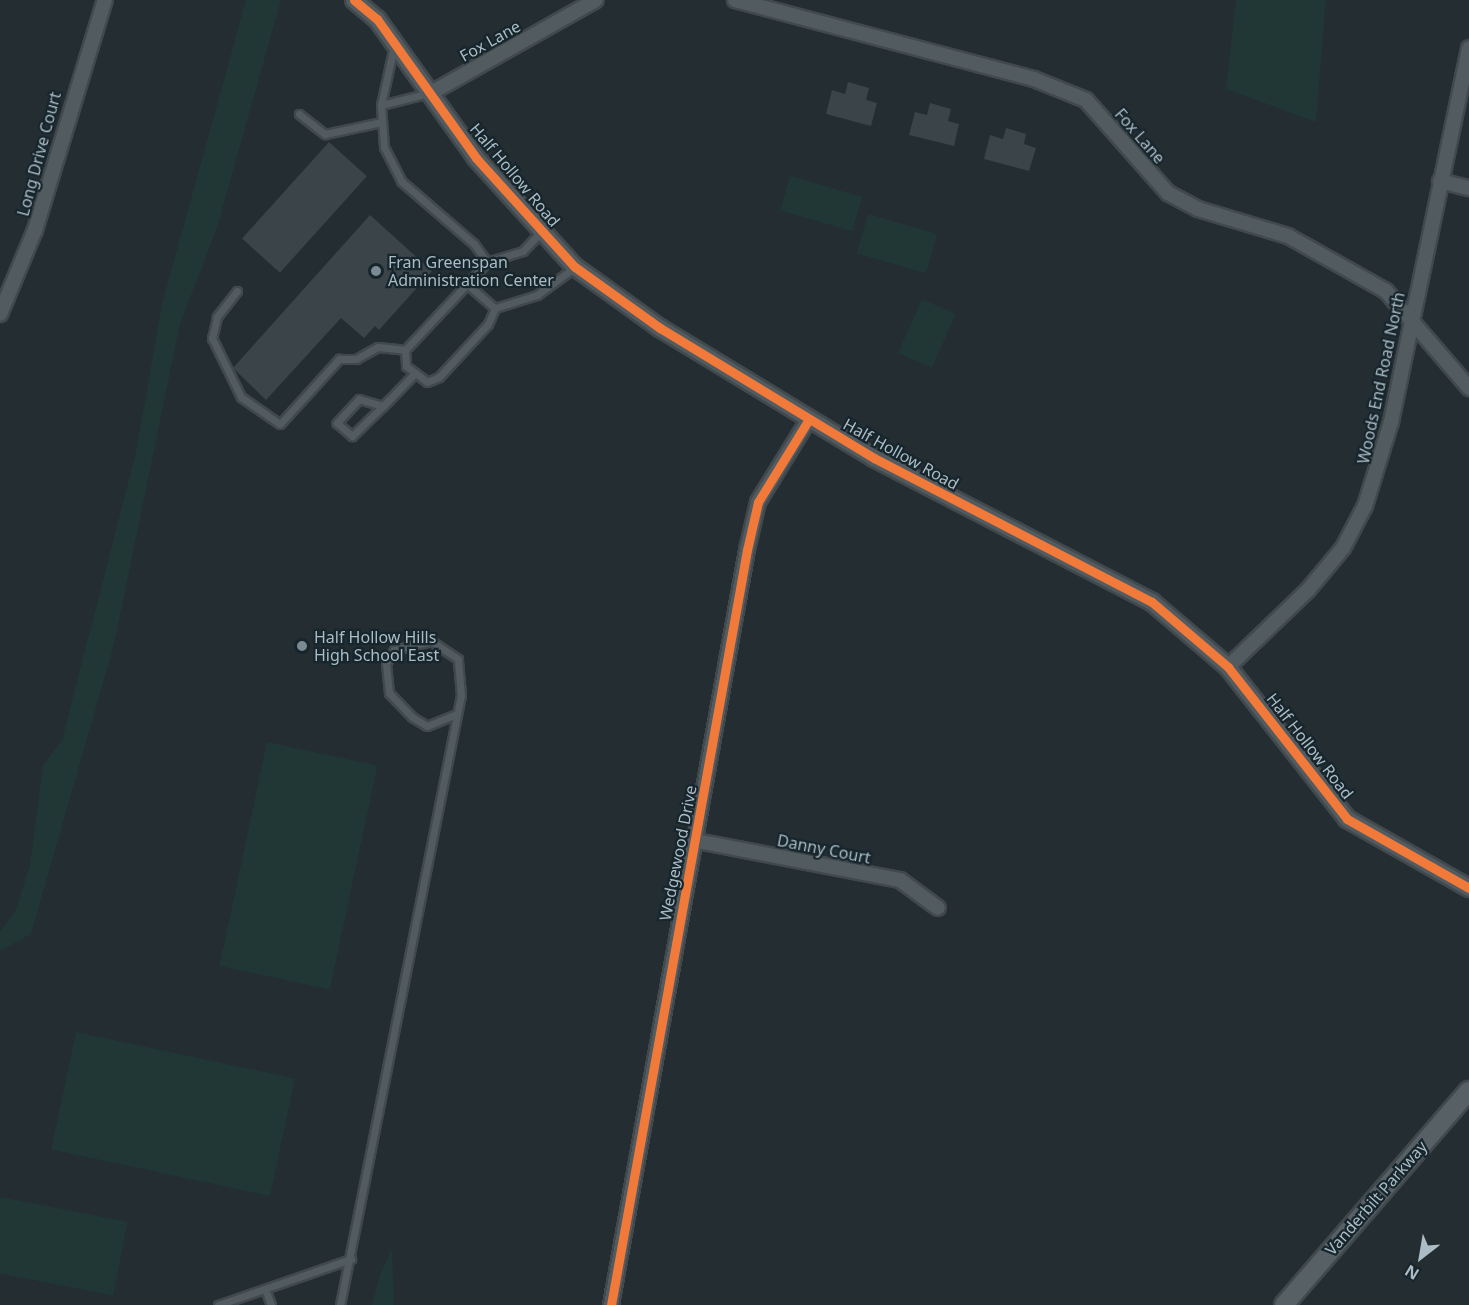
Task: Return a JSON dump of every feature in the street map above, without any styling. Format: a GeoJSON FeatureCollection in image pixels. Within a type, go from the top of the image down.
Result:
{"type":"FeatureCollection","features":[{"type":"Feature","properties":{"kind":"main road","name":"Vanderbilt Parkway"},"geometry":{"type":"LineString","coordinates":[[1292,1302],[1469,1091]]}},
{"type":"Feature","properties":{"kind":"street","name":"Long Drive Court"},"geometry":{"type":"LineString","coordinates":[[0,314],[35,230],[105,0]]}},
{"type":"Feature","properties":{"kind":"street","name":"Half Hollow Road"},"geometry":{"type":"LineString","coordinates":[[354,0],[395,44],[476,158],[575,267],[660,328],[809,419],[958,504],[1152,602],[1228,667],[1347,819],[1469,888]]}},
{"type":"Feature","properties":{"kind":"street","name":"Fox Lane"},"geometry":{"type":"LineString","coordinates":[[431,93],[596,0]]}},
{"type":"Feature","properties":{"kind":"street","name":"Fox Lane"},"geometry":{"type":"LineString","coordinates":[[735,0],[1034,79],[1086,100],[1168,193],[1198,208],[1288,236],[1386,291],[1469,388]]}},
{"type":"Feature","properties":{"kind":"street","name":"Woods End Road North"},"geometry":{"type":"LineString","coordinates":[[1228,667],[1308,590],[1343,548],[1365,506],[1382,463],[1469,48]]}},
{"type":"Feature","properties":{"kind":"street"},"geometry":{"type":"LineString","coordinates":[[1440,181],[1469,188]]}},
{"type":"Feature","properties":{"kind":"street","name":"Wedgewood Drive"},"geometry":{"type":"LineString","coordinates":[[611,1305],[758,502],[809,419]]}},
{"type":"Feature","properties":{"kind":"street","name":"Danny Court"},"geometry":{"type":"LineString","coordinates":[[697,841],[900,880],[938,908]]}},
{"type":"Feature","properties":{"kind":"lane"},"geometry":{"type":"LineString","coordinates":[[395,44],[381,105],[384,147],[401,181],[474,244],[487,262]]}},
{"type":"Feature","properties":{"kind":"lane"},"geometry":{"type":"LineString","coordinates":[[381,105],[403,95],[431,93]]}},
{"type":"Feature","properties":{"kind":"lane"},"geometry":{"type":"LineString","coordinates":[[299,114],[325,134],[382,122]]}},
{"type":"Feature","properties":{"kind":"lane"},"geometry":{"type":"LineString","coordinates":[[542,231],[523,251],[487,262],[405,350],[406,366],[427,382],[439,377],[488,324],[495,308],[537,295],[575,267]]}},
{"type":"Feature","properties":{"kind":"lane"},"geometry":{"type":"LineString","coordinates":[[467,284],[495,308]]}},
{"type":"Feature","properties":{"kind":"lane"},"geometry":{"type":"LineString","coordinates":[[237,291],[217,317],[212,339],[241,398],[280,424],[339,359],[356,359],[378,347],[405,350]]}},
{"type":"Feature","properties":{"kind":"lane"},"geometry":{"type":"LineString","coordinates":[[383,405],[359,399],[337,423],[352,436],[383,405],[415,373]]}},
{"type":"Feature","properties":{"kind":"lane"},"geometry":{"type":"LineString","coordinates":[[340,1305],[458,714],[458,659],[431,641],[394,650],[386,664],[389,693],[412,717],[428,726],[458,714]]}},
{"type":"Feature","properties":{"kind":"lane"},"geometry":{"type":"LineString","coordinates":[[218,1305],[351,1259]]}},
{"type":"Feature","properties":{"kind":"lane"},"geometry":{"type":"LineString","coordinates":[[265,1289],[271,1305]]}},
{"type":"Feature","properties":{"kind":"green space"},"geometry":{"type":"Polygon","coordinates":[[[246,0],[281,0],[217,228],[180,324],[114,645],[31,934],[0,951],[0,931],[15,912],[30,865],[43,766],[62,740],[136,452],[162,304],[246,0]]]}},
{"type":"Feature","properties":{"kind":"green space"},"geometry":{"type":"Polygon","coordinates":[[[1236,0],[1326,0],[1316,122],[1226,89],[1236,0]]]}},
{"type":"Feature","properties":{"kind":"green space"},"geometry":{"type":"Polygon","coordinates":[[[790,176],[862,197],[852,231],[780,211],[790,176]]]}},
{"type":"Feature","properties":{"kind":"green space"},"geometry":{"type":"Polygon","coordinates":[[[868,214],[937,234],[926,273],[857,253],[868,214]]]}},
{"type":"Feature","properties":{"kind":"green space"},"geometry":{"type":"Polygon","coordinates":[[[922,299],[956,314],[932,368],[898,353],[922,299]]]}},
{"type":"Feature","properties":{"kind":"green space"},"geometry":{"type":"Polygon","coordinates":[[[267,742],[378,765],[330,989],[219,966],[267,742]]]}},
{"type":"Feature","properties":{"kind":"green space"},"geometry":{"type":"Polygon","coordinates":[[[76,1032],[295,1079],[270,1196],[51,1149],[76,1032]]]}},
{"type":"Feature","properties":{"kind":"green space"},"geometry":{"type":"Polygon","coordinates":[[[0,1197],[128,1222],[113,1295],[0,1273],[0,1197]]]}},
{"type":"Feature","properties":{"kind":"green space"},"geometry":{"type":"Polygon","coordinates":[[[392,1249],[394,1305],[372,1305],[381,1272],[392,1249]]]}},
{"type":"Feature","properties":{"kind":"building"},"geometry":{"type":"Polygon","coordinates":[[[848,82],[869,88],[866,100],[877,103],[871,126],[826,114],[832,90],[845,94],[848,82]]]}},
{"type":"Feature","properties":{"kind":"building"},"geometry":{"type":"Polygon","coordinates":[[[930,103],[951,109],[948,121],[959,124],[954,146],[909,135],[915,112],[927,115],[930,103]]]}},
{"type":"Feature","properties":{"kind":"building"},"geometry":{"type":"Polygon","coordinates":[[[1006,128],[1026,134],[1024,144],[1036,148],[1029,171],[984,159],[990,135],[1003,139],[1006,128]]]}},
{"type":"Feature","properties":{"kind":"building"},"geometry":{"type":"Polygon","coordinates":[[[329,142],[367,176],[280,273],[242,239],[329,142]]]}},
{"type":"Feature","properties":{"kind":"building","name":"Fran Greenspan Administration Center"},"geometry":{"type":"Polygon","coordinates":[[[370,215],[432,271],[379,330],[375,326],[364,338],[341,318],[266,400],[233,368],[370,215]]]}},
{"type":"Feature","properties":{"kind":"cycle path"},"geometry":{"type":"LineString","coordinates":[[354,0],[377,19],[476,158],[575,267],[660,328],[874,458],[1152,602],[1228,667],[1347,819],[1469,888]]}},
{"type":"Feature","properties":{"kind":"cycle path"},"geometry":{"type":"LineString","coordinates":[[611,1305],[747,550],[758,502],[809,419]]}},
{"type":"Feature","properties":{"kind":"place","name":"Fran Greenspan Administration Center"},"geometry":{"type":"Point","coordinates":[376,271]}},
{"type":"Feature","properties":{"kind":"place","name":"Half Hollow Hills High School East"},"geometry":{"type":"Point","coordinates":[302,646]}}]}
